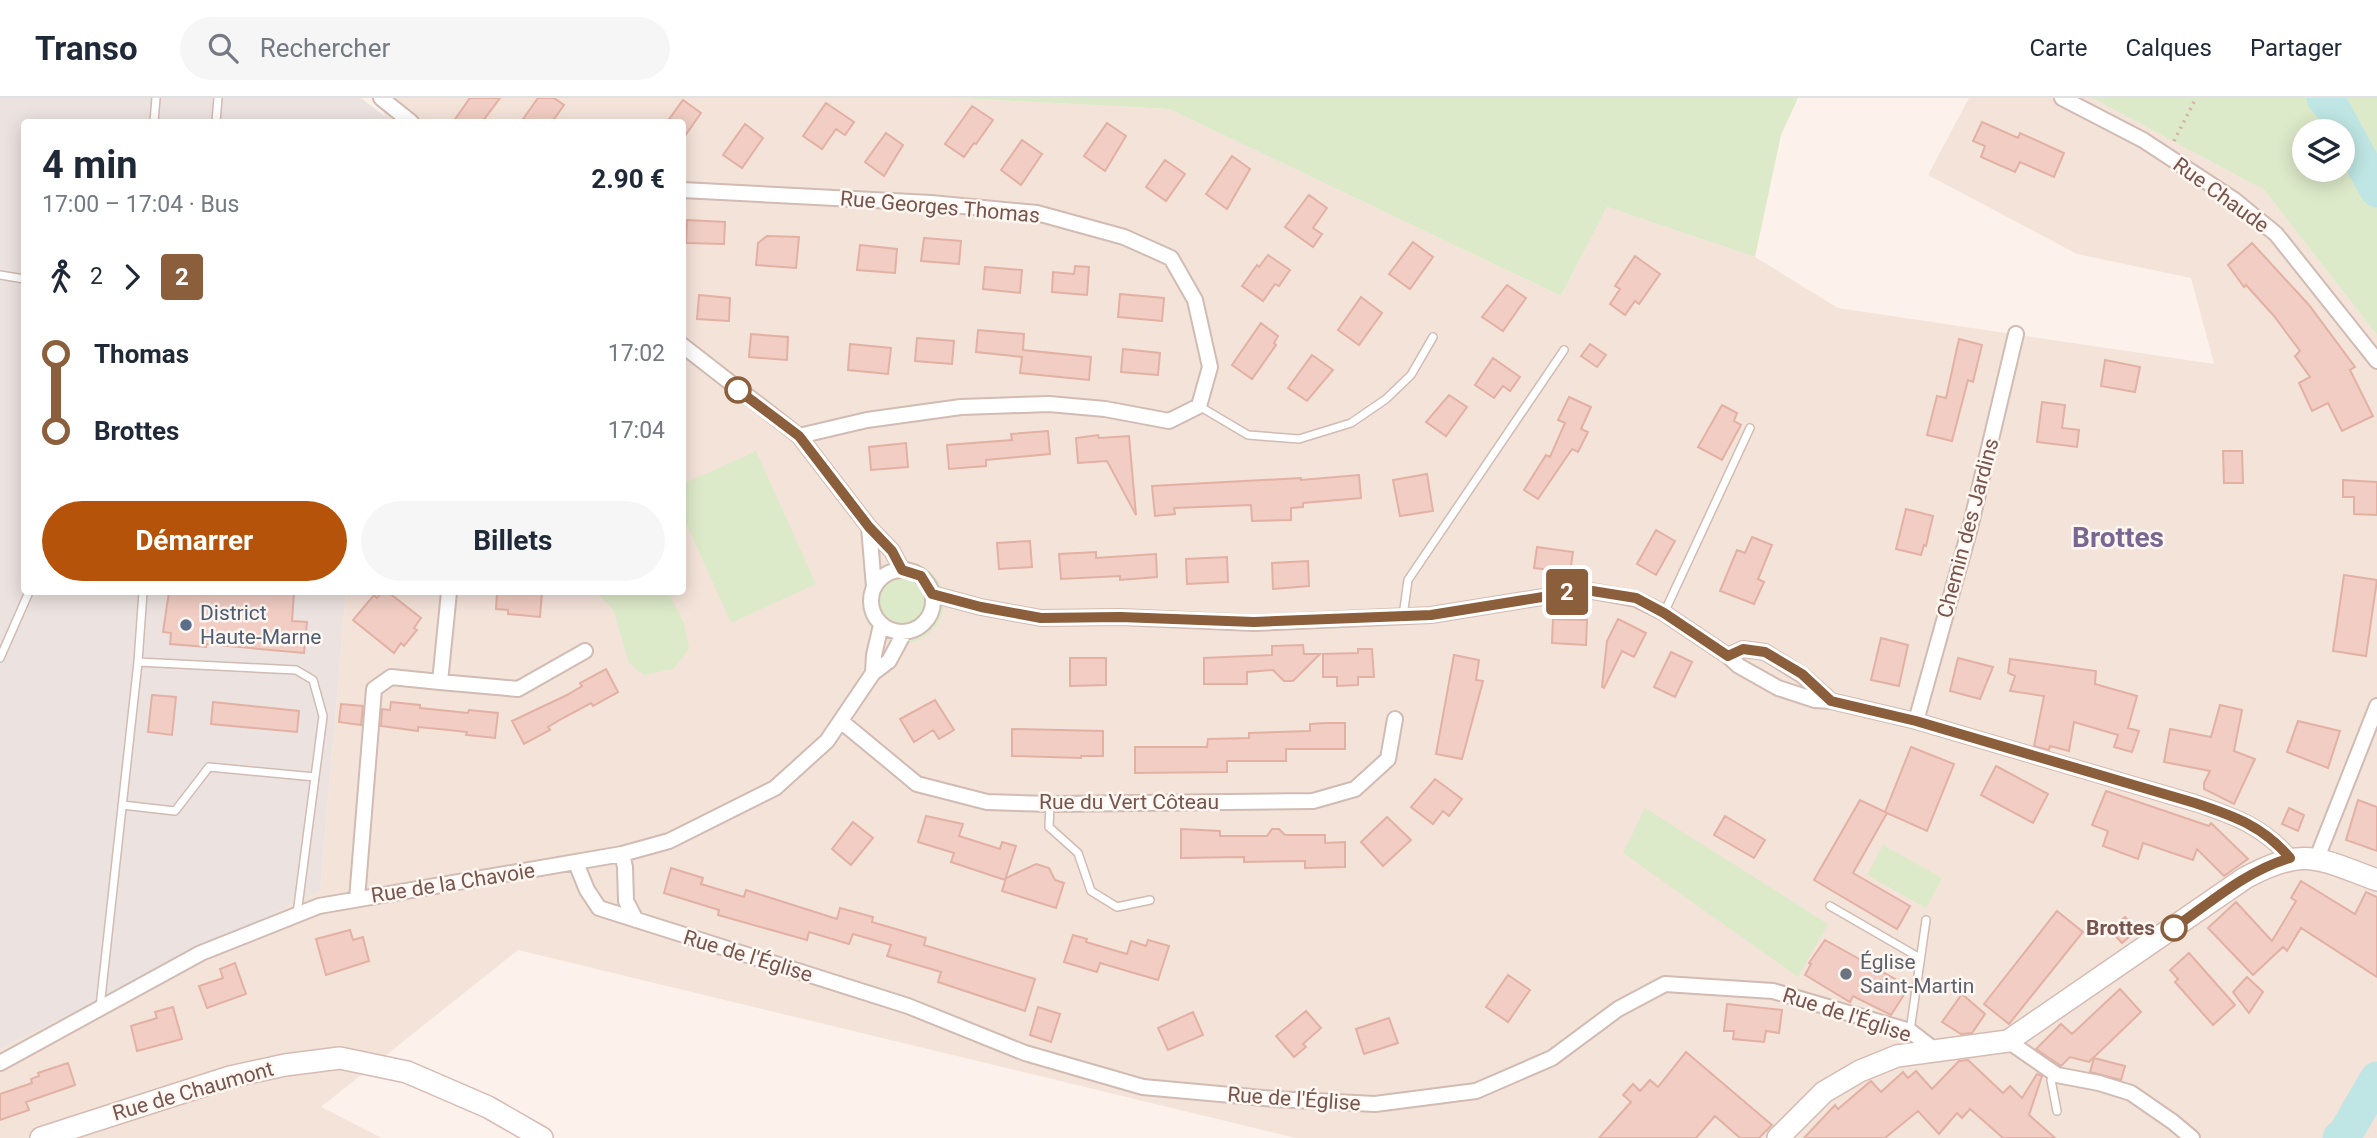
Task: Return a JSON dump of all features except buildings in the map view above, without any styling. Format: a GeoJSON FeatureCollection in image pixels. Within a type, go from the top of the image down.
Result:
{"type":"FeatureCollection","features":[{"type":"Feature","properties":{"kind":"street"},"geometry":{"type":"LineString","coordinates":[[381,98],[407,119]]}},
{"type":"Feature","properties":{"kind":"street","name":"Rue Chaude"},"geometry":{"type":"LineString","coordinates":[[2062,98],[2143,139],[2232,199],[2276,234],[2377,361]]}},
{"type":"Feature","properties":{"kind":"street","name":"Rue Georges Thomas"},"geometry":{"type":"LineString","coordinates":[[686,190],[890,201],[1037,213],[1124,237],[1171,258],[1195,300],[1210,366],[1199,406]]}},
{"type":"Feature","properties":{"kind":"street","name":"Chemin des Jardins"},"geometry":{"type":"LineString","coordinates":[[1916,721],[1970,528],[2016,334]]}},
{"type":"Feature","properties":{"kind":"street"},"geometry":{"type":"LineString","coordinates":[[686,348],[799,436],[869,527],[892,551],[902,570]]}},
{"type":"Feature","properties":{"kind":"street"},"geometry":{"type":"LineString","coordinates":[[799,436],[867,420],[961,407],[1049,404],[1105,409],[1169,421],[1199,406]]}},
{"type":"Feature","properties":{"kind":"street"},"geometry":{"type":"LineString","coordinates":[[869,527],[874,587],[871,608],[881,625],[904,633],[924,624],[930,615],[932,594],[921,576],[902,570],[885,575],[874,587]]}},
{"type":"Feature","properties":{"kind":"street"},"geometry":{"type":"LineString","coordinates":[[932,594],[981,607],[1041,618],[1120,617],[1254,622],[1431,615],[1586,590],[1636,598],[1664,613],[1739,666],[1778,688],[1815,700],[1831,701],[1916,721],[2237,817],[2274,839],[2290,858]]}},
{"type":"Feature","properties":{"kind":"street"},"geometry":{"type":"LineString","coordinates":[[440,682],[449,595]]}},
{"type":"Feature","properties":{"kind":"street","name":"Rue de la Chavoie"},"geometry":{"type":"LineString","coordinates":[[873,673],[881,625]]}},
{"type":"Feature","properties":{"kind":"street","name":"Rue de la Chavoie"},"geometry":{"type":"LineString","coordinates":[[0,1063],[201,953],[319,906],[576,863],[669,841],[775,788],[827,741],[873,673],[889,661],[904,633]]}},
{"type":"Feature","properties":{"kind":"street"},"geometry":{"type":"LineString","coordinates":[[1728,656],[1743,649],[1765,652],[1802,674],[1831,701]]}},
{"type":"Feature","properties":{"kind":"street"},"geometry":{"type":"LineString","coordinates":[[357,899],[374,689],[391,677],[518,689],[585,651]]}},
{"type":"Feature","properties":{"kind":"street"},"geometry":{"type":"LineString","coordinates":[[2317,858],[2377,706]]}},
{"type":"Feature","properties":{"kind":"street","name":"Rue du Vert Côteau"},"geometry":{"type":"LineString","coordinates":[[842,722],[917,784],[987,802],[1050,804],[1313,801],[1355,789],[1388,759],[1395,719]]}},
{"type":"Feature","properties":{"kind":"street"},"geometry":{"type":"LineString","coordinates":[[622,854],[626,901],[636,920]]}},
{"type":"Feature","properties":{"kind":"street"},"geometry":{"type":"LineString","coordinates":[[1778,1138],[1824,1092],[1860,1071],[1897,1056],[2008,1041],[2245,878],[2272,864],[2290,858],[2317,858],[2377,880]]}},
{"type":"Feature","properties":{"kind":"street","name":"Rue de l'Église"},"geometry":{"type":"LineString","coordinates":[[576,863],[587,890],[599,908],[908,1006],[1025,1053],[1143,1087],[1275,1099],[1375,1104],[1476,1091],[1552,1058],[1618,1009],[1665,984],[1773,991],[1910,1031],[1936,1051]]}},
{"type":"Feature","properties":{"kind":"street"},"geometry":{"type":"LineString","coordinates":[[2008,1041],[2057,1075],[2099,1083],[2131,1093],[2192,1138]]}},
{"type":"Feature","properties":{"kind":"street","name":"Rue de Chaumont"},"geometry":{"type":"LineString","coordinates":[[41,1138],[230,1077],[285,1065],[340,1058],[407,1072],[488,1107],[542,1138]]}},
{"type":"Feature","properties":{"kind":"lane"},"geometry":{"type":"LineString","coordinates":[[154,119],[156,98]]}},
{"type":"Feature","properties":{"kind":"lane"},"geometry":{"type":"LineString","coordinates":[[216,119],[218,98]]}},
{"type":"Feature","properties":{"kind":"lane"},"geometry":{"type":"LineString","coordinates":[[0,275],[21,278]]}},
{"type":"Feature","properties":{"kind":"lane"},"geometry":{"type":"LineString","coordinates":[[1199,406],[1248,435],[1299,439],[1351,423],[1386,399],[1411,375],[1433,337]]}},
{"type":"Feature","properties":{"kind":"lane"},"geometry":{"type":"LineString","coordinates":[[1403,616],[1408,580],[1564,351]]}},
{"type":"Feature","properties":{"kind":"lane"},"geometry":{"type":"LineString","coordinates":[[1664,613],[1750,428]]}},
{"type":"Feature","properties":{"kind":"lane"},"geometry":{"type":"LineString","coordinates":[[0,658],[28,595]]}},
{"type":"Feature","properties":{"kind":"lane"},"geometry":{"type":"LineString","coordinates":[[100,1007],[138,662],[143,595]]}},
{"type":"Feature","properties":{"kind":"lane"},"geometry":{"type":"LineString","coordinates":[[138,662],[296,670],[313,680],[323,716],[297,915]]}},
{"type":"Feature","properties":{"kind":"lane"},"geometry":{"type":"LineString","coordinates":[[122,805],[175,811],[209,767],[315,777]]}},
{"type":"Feature","properties":{"kind":"lane"},"geometry":{"type":"LineString","coordinates":[[1050,804],[1049,827],[1078,853],[1091,891],[1117,907],[1150,900]]}},
{"type":"Feature","properties":{"kind":"lane"},"geometry":{"type":"LineString","coordinates":[[1830,906],[1920,958]]}},
{"type":"Feature","properties":{"kind":"lane"},"geometry":{"type":"LineString","coordinates":[[1910,1031],[1926,920]]}},
{"type":"Feature","properties":{"kind":"lane"},"geometry":{"type":"LineString","coordinates":[[2057,1075],[2051,1080],[2057,1111]]}},
{"type":"Feature","properties":{"kind":"path"},"geometry":{"type":"LineString","coordinates":[[2167,155],[2196,98]]}},
{"type":"Feature","properties":{"kind":"shaded area"},"geometry":{"type":"Polygon","coordinates":[[[0,98],[361,98],[387,119],[21,119],[21,595],[346,595],[320,891],[0,1049],[0,98]]]}},
{"type":"Feature","properties":{"kind":"shaded area"},"geometry":{"type":"Polygon","coordinates":[[[381,98],[956,98],[1169,109],[1561,296],[1607,207],[1755,257],[1838,308],[2214,364],[2191,278],[2077,254],[1928,175],[1969,98],[2092,98],[2264,190],[2377,335],[2377,1138],[1296,1138],[518,950],[321,1107],[382,1138],[0,1138],[0,1049],[320,891],[346,595],[686,595],[686,119],[385,119],[381,98]]]}},
{"type":"Feature","properties":{"kind":"green space"},"geometry":{"type":"Polygon","coordinates":[[[956,98],[1798,98],[1781,135],[1755,257],[1607,207],[1561,296],[1169,109],[956,98]]]}},
{"type":"Feature","properties":{"kind":"green space"},"geometry":{"type":"Polygon","coordinates":[[[2092,98],[2377,98],[2377,335],[2264,190],[2092,98]]]}},
{"type":"Feature","properties":{"kind":"green space"},"geometry":{"type":"Polygon","coordinates":[[[756,451],[816,584],[731,623],[686,523],[686,483],[756,451]]]}},
{"type":"Feature","properties":{"kind":"green space"},"geometry":{"type":"Polygon","coordinates":[[[895,561],[911,561],[926,568],[937,579],[944,594],[941,618],[932,631],[911,643],[895,643],[880,636],[869,625],[862,610],[862,594],[869,579],[880,568],[895,561]]]}},
{"type":"Feature","properties":{"kind":"green space"},"geometry":{"type":"Polygon","coordinates":[[[599,595],[670,595],[684,623],[689,649],[673,669],[644,675],[629,663],[613,609],[599,595]]]}},
{"type":"Feature","properties":{"kind":"green space"},"geometry":{"type":"Polygon","coordinates":[[[1645,808],[1828,924],[1798,977],[1623,853],[1645,808]]]}},
{"type":"Feature","properties":{"kind":"green space"},"geometry":{"type":"Polygon","coordinates":[[[1883,845],[1942,878],[1926,908],[1867,875],[1883,845]]]}},
{"type":"Feature","properties":{"kind":"waterway"},"geometry":{"type":"LineString","coordinates":[[2324,98],[2333,109],[2377,190]]}},
{"type":"Feature","properties":{"kind":"waterway"},"geometry":{"type":"LineString","coordinates":[[2340,1138],[2344,1136],[2377,1079]]}},
{"type":"Feature","properties":{"kind":"bus line","name":"2"},"geometry":{"type":"LineString","coordinates":[[738,390],[799,436],[869,527],[892,551],[902,570],[921,576],[932,594],[981,607],[1041,618],[1120,617],[1254,622],[1431,615],[1586,590],[1636,598],[1664,613],[1728,656],[1743,649],[1765,652],[1802,674],[1831,701],[1916,721],[2237,817],[2274,839],[2290,858],[2245,878],[2174,928]]}},
{"type":"Feature","properties":{"kind":"place","name":"District Haute-Marne"},"geometry":{"type":"Point","coordinates":[186,625]}},
{"type":"Feature","properties":{"kind":"place","name":"Brottes"},"geometry":{"type":"Point","coordinates":[2174,928]}},
{"type":"Feature","properties":{"kind":"place","name":"Église Saint-Martin"},"geometry":{"type":"Point","coordinates":[1846,974]}},
{"type":"Feature","properties":{"kind":"district","name":"Brottes"},"geometry":{"type":"Point","coordinates":[2118,537]}}]}
